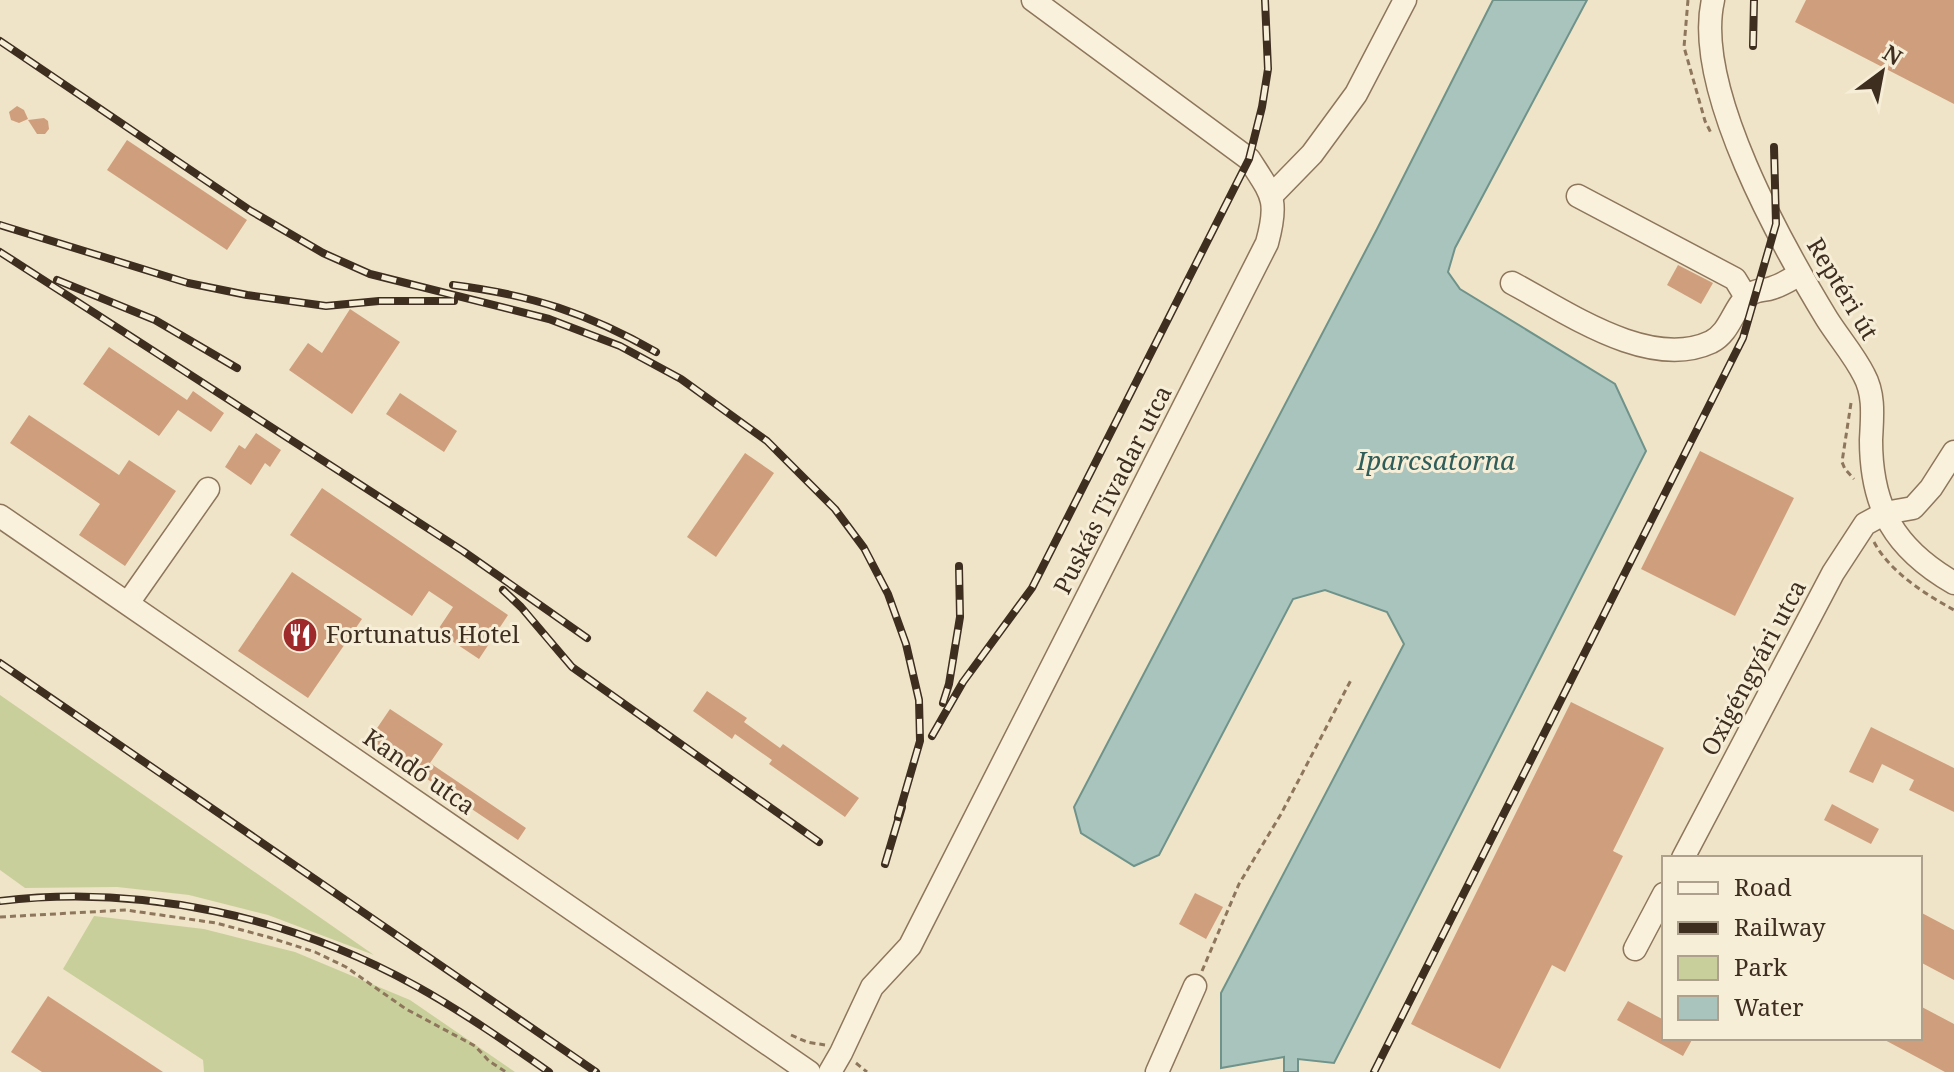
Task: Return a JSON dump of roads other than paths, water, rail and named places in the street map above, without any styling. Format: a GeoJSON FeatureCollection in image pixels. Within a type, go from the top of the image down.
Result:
{"type":"FeatureCollection","features":[{"type":"Feature","properties":{"kind":"street"},"geometry":{"type":"LineString","coordinates":[[1033,0],[1249,159],[1272,195],[1312,154],[1356,94],[1405,0]]}},
{"type":"Feature","properties":{"kind":"street","name":"Reptéri út"},"geometry":{"type":"LineString","coordinates":[[1713,0],[1713,68],[1736,144],[1800,274],[1865,375],[1872,395],[1871,467],[1875,519],[1928,568],[1954,583]]}},
{"type":"Feature","properties":{"kind":"street","name":"Puskás Tivadar utca"},"geometry":{"type":"LineString","coordinates":[[830,1072],[872,987],[910,946],[1267,243],[1275,215],[1272,195]]}},
{"type":"Feature","properties":{"kind":"street"},"geometry":{"type":"LineString","coordinates":[[1578,196],[1735,279],[1746,297]]}},
{"type":"Feature","properties":{"kind":"street"},"geometry":{"type":"LineString","coordinates":[[1512,283],[1613,336],[1641,346],[1672,349],[1711,342],[1725,331],[1746,297],[1756,291],[1771,289],[1800,274]]}},
{"type":"Feature","properties":{"kind":"street"},"geometry":{"type":"LineString","coordinates":[[1875,519],[1913,508],[1931,488],[1954,452]]}},
{"type":"Feature","properties":{"kind":"street"},"geometry":{"type":"LineString","coordinates":[[128,603],[208,489]]}},
{"type":"Feature","properties":{"kind":"street","name":"Kandó utca"},"geometry":{"type":"LineString","coordinates":[[0,516],[809,1072]]}},
{"type":"Feature","properties":{"kind":"street","name":"Oxigéngyári utca"},"geometry":{"type":"LineString","coordinates":[[1684,856],[1833,573],[1875,519]]}},
{"type":"Feature","properties":{"kind":"street"},"geometry":{"type":"LineString","coordinates":[[1635,949],[1662,898]]}},
{"type":"Feature","properties":{"kind":"street"},"geometry":{"type":"LineString","coordinates":[[1157,1072],[1195,986]]}},
{"type":"Feature","properties":{"kind":"water","name":"Iparcsatorna"},"geometry":{"type":"Polygon","coordinates":[[[1493,0],[1587,0],[1455,248],[1448,272],[1460,289],[1615,384],[1646,451],[1334,1063],[1298,1059],[1298,1072],[1284,1072],[1284,1057],[1221,1068],[1221,993],[1404,644],[1387,612],[1325,590],[1293,599],[1159,855],[1134,866],[1081,833],[1074,807],[1377,229],[1493,0]]]}},
{"type":"Feature","properties":{"kind":"railway"},"geometry":{"type":"LineString","coordinates":[[932,736],[963,682],[1032,588],[1249,159],[1268,69],[1265,0]]}},
{"type":"Feature","properties":{"kind":"railway"},"geometry":{"type":"LineString","coordinates":[[1753,46],[1754,0]]}},
{"type":"Feature","properties":{"kind":"railway"},"geometry":{"type":"LineString","coordinates":[[0,41],[251,211],[323,253],[370,274],[549,319],[620,346],[681,379],[767,441],[835,509],[864,548],[888,594],[906,644],[919,700],[920,741],[898,817]]}},
{"type":"Feature","properties":{"kind":"railway"},"geometry":{"type":"LineString","coordinates":[[1374,1072],[1743,338],[1776,224],[1774,147]]}},
{"type":"Feature","properties":{"kind":"railway"},"geometry":{"type":"LineString","coordinates":[[0,225],[188,283],[247,295],[326,306],[379,301],[454,301]]}},
{"type":"Feature","properties":{"kind":"railway"},"geometry":{"type":"LineString","coordinates":[[0,252],[463,551],[587,638]]}},
{"type":"Feature","properties":{"kind":"railway"},"geometry":{"type":"LineString","coordinates":[[57,280],[155,320],[237,368]]}},
{"type":"Feature","properties":{"kind":"railway"},"geometry":{"type":"LineString","coordinates":[[453,285],[534,300],[607,326],[656,352]]}},
{"type":"Feature","properties":{"kind":"railway"},"geometry":{"type":"LineString","coordinates":[[943,703],[960,617],[959,566]]}},
{"type":"Feature","properties":{"kind":"railway"},"geometry":{"type":"LineString","coordinates":[[503,590],[572,667],[819,842]]}},
{"type":"Feature","properties":{"kind":"railway"},"geometry":{"type":"LineString","coordinates":[[0,663],[596,1072]]}},
{"type":"Feature","properties":{"kind":"railway"},"geometry":{"type":"LineString","coordinates":[[885,864],[902,807]]}},
{"type":"Feature","properties":{"kind":"railway"},"geometry":{"type":"LineString","coordinates":[[0,901],[107,897],[215,911],[267,924],[319,941],[416,986],[549,1072]]}},
{"type":"Feature","properties":{"kind":"place","name":"Fortunatus Hotel"},"geometry":{"type":"Point","coordinates":[300,635]}}]}
